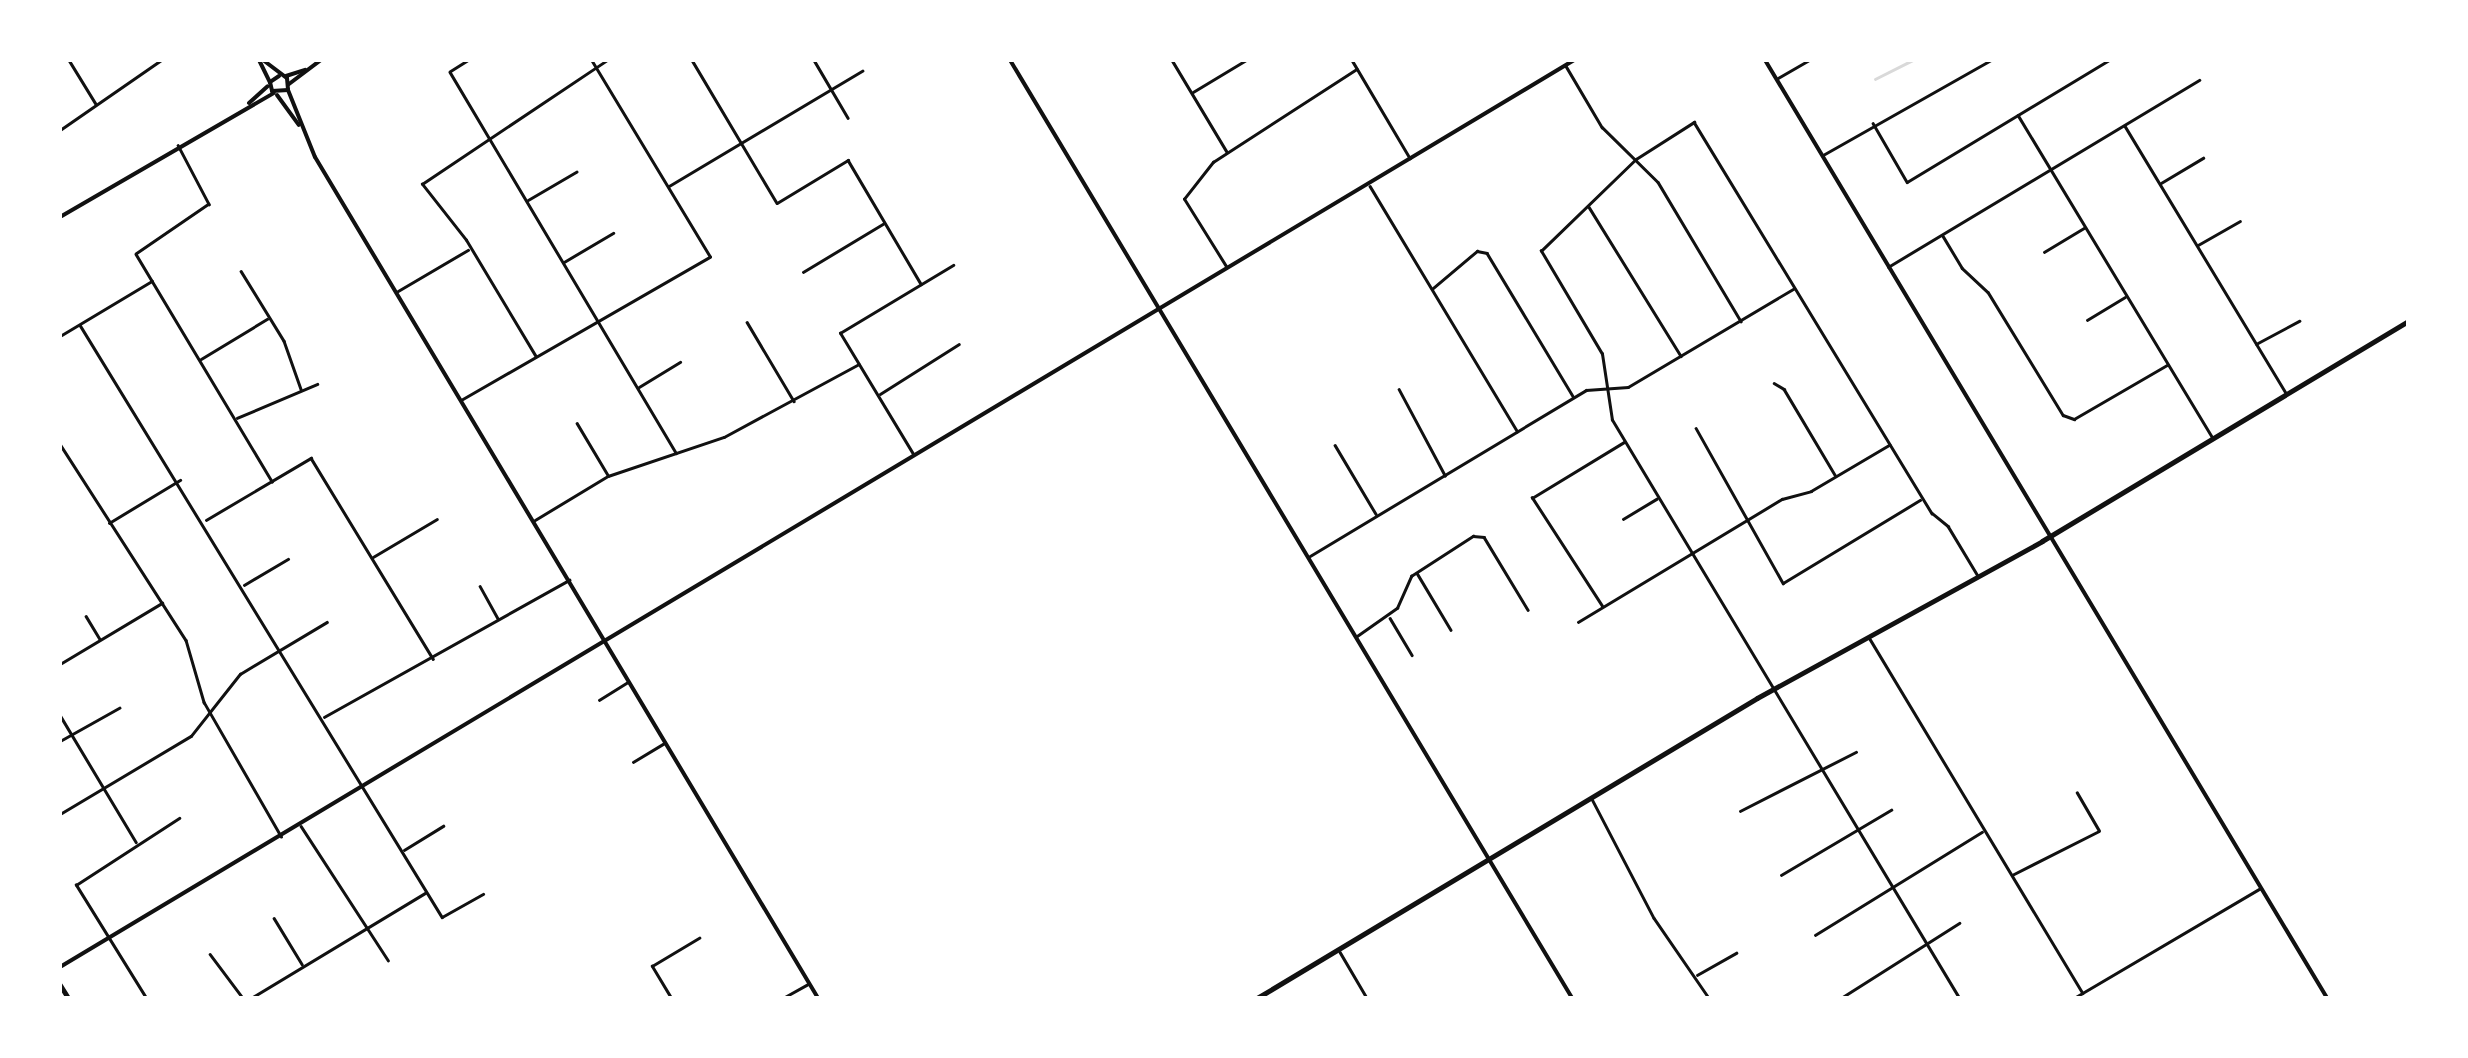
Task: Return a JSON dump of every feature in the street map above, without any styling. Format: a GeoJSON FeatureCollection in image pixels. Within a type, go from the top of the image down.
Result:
{"type":"FeatureCollection","features":[{"type":"Feature","properties":{"kind":"main road"},"geometry":{"type":"LineString","coordinates":[[1257,998],[1773,689],[1978,578],[2408,321]]}},
{"type":"Feature","properties":{"kind":"main road"},"geometry":{"type":"LineString","coordinates":[[60,986],[68,998]]}},
{"type":"Feature","properties":{"kind":"street"},"geometry":{"type":"LineString","coordinates":[[69,60],[97,106]]}},
{"type":"Feature","properties":{"kind":"street"},"geometry":{"type":"LineString","coordinates":[[60,130],[161,60]]}},
{"type":"Feature","properties":{"kind":"street"},"geometry":{"type":"LineString","coordinates":[[261,60],[282,76],[289,87],[304,132]]}},
{"type":"Feature","properties":{"kind":"street"},"geometry":{"type":"LineString","coordinates":[[261,60],[275,94],[304,132],[818,998]]}},
{"type":"Feature","properties":{"kind":"street"},"geometry":{"type":"LineString","coordinates":[[60,217],[245,106],[289,87],[321,60]]}},
{"type":"Feature","properties":{"kind":"street"},"geometry":{"type":"LineString","coordinates":[[469,60],[450,72],[676,453]]}},
{"type":"Feature","properties":{"kind":"street"},"geometry":{"type":"LineString","coordinates":[[461,400],[600,324],[710,257],[591,60]]}},
{"type":"Feature","properties":{"kind":"street"},"geometry":{"type":"LineString","coordinates":[[537,358],[471,248],[422,184],[491,142],[606,60]]}},
{"type":"Feature","properties":{"kind":"street"},"geometry":{"type":"LineString","coordinates":[[692,60],[777,202],[848,160],[921,284]]}},
{"type":"Feature","properties":{"kind":"street"},"geometry":{"type":"LineString","coordinates":[[814,60],[848,118]]}},
{"type":"Feature","properties":{"kind":"street"},"geometry":{"type":"LineString","coordinates":[[1010,60],[1572,998]]}},
{"type":"Feature","properties":{"kind":"street"},"geometry":{"type":"LineString","coordinates":[[1172,60],[1228,153]]}},
{"type":"Feature","properties":{"kind":"street"},"geometry":{"type":"LineString","coordinates":[[1192,93],[1246,60]]}},
{"type":"Feature","properties":{"kind":"street"},"geometry":{"type":"LineString","coordinates":[[1352,60],[1411,159]]}},
{"type":"Feature","properties":{"kind":"street"},"geometry":{"type":"LineString","coordinates":[[60,967],[1574,60]]}},
{"type":"Feature","properties":{"kind":"street"},"geometry":{"type":"LineString","coordinates":[[1765,60],[2327,998]]}},
{"type":"Feature","properties":{"kind":"street"},"geometry":{"type":"LineString","coordinates":[[1776,79],[1809,60]]}},
{"type":"Feature","properties":{"kind":"street"},"geometry":{"type":"LineString","coordinates":[[1822,156],[1873,123],[1991,60]]}},
{"type":"Feature","properties":{"kind":"street"},"geometry":{"type":"LineString","coordinates":[[1873,123],[1907,182],[2109,60]]}},
{"type":"Feature","properties":{"kind":"street"},"geometry":{"type":"LineString","coordinates":[[1566,65],[1602,127],[1658,182],[1741,320]]}},
{"type":"Feature","properties":{"kind":"street"},"geometry":{"type":"LineString","coordinates":[[1228,269],[1184,199],[1228,153],[1357,69]]}},
{"type":"Feature","properties":{"kind":"street"},"geometry":{"type":"LineString","coordinates":[[245,106],[282,76],[305,70]]}},
{"type":"Feature","properties":{"kind":"street"},"geometry":{"type":"LineString","coordinates":[[667,187],[862,71]]}},
{"type":"Feature","properties":{"kind":"street"},"geometry":{"type":"LineString","coordinates":[[1888,267],[2199,80]]}},
{"type":"Feature","properties":{"kind":"street"},"geometry":{"type":"LineString","coordinates":[[2018,115],[2213,438]]}},
{"type":"Feature","properties":{"kind":"street"},"geometry":{"type":"LineString","coordinates":[[1959,998],[1624,442],[1612,420],[1602,354],[1541,251],[1636,159],[1694,122],[1923,498],[1978,578]]}},
{"type":"Feature","properties":{"kind":"street"},"geometry":{"type":"LineString","coordinates":[[2125,124],[2286,394]]}},
{"type":"Feature","properties":{"kind":"street"},"geometry":{"type":"LineString","coordinates":[[178,146],[209,204],[136,254],[272,481]]}},
{"type":"Feature","properties":{"kind":"street"},"geometry":{"type":"LineString","coordinates":[[2160,184],[2203,158]]}},
{"type":"Feature","properties":{"kind":"street"},"geometry":{"type":"LineString","coordinates":[[526,201],[576,172]]}},
{"type":"Feature","properties":{"kind":"street"},"geometry":{"type":"LineString","coordinates":[[1370,185],[1517,431]]}},
{"type":"Feature","properties":{"kind":"street"},"geometry":{"type":"LineString","coordinates":[[1588,206],[1681,356]]}},
{"type":"Feature","properties":{"kind":"street"},"geometry":{"type":"LineString","coordinates":[[2197,246],[2240,221]]}},
{"type":"Feature","properties":{"kind":"street"},"geometry":{"type":"LineString","coordinates":[[803,272],[885,222]]}},
{"type":"Feature","properties":{"kind":"street"},"geometry":{"type":"LineString","coordinates":[[2044,252],[2086,228]]}},
{"type":"Feature","properties":{"kind":"street"},"geometry":{"type":"LineString","coordinates":[[563,263],[613,233]]}},
{"type":"Feature","properties":{"kind":"street"},"geometry":{"type":"LineString","coordinates":[[1942,234],[1962,268],[1988,292],[2062,415],[2074,419],[2168,365]]}},
{"type":"Feature","properties":{"kind":"street"},"geometry":{"type":"LineString","coordinates":[[396,292],[471,248]]}},
{"type":"Feature","properties":{"kind":"street"},"geometry":{"type":"LineString","coordinates":[[1432,290],[1477,251],[1487,253],[1574,397]]}},
{"type":"Feature","properties":{"kind":"street"},"geometry":{"type":"LineString","coordinates":[[914,455],[840,333],[952,265]]}},
{"type":"Feature","properties":{"kind":"street"},"geometry":{"type":"LineString","coordinates":[[241,271],[270,318],[301,389]]}},
{"type":"Feature","properties":{"kind":"street"},"geometry":{"type":"LineString","coordinates":[[60,336],[152,281]]}},
{"type":"Feature","properties":{"kind":"street"},"geometry":{"type":"LineString","coordinates":[[1308,557],[1586,390],[1628,387],[1796,287]]}},
{"type":"Feature","properties":{"kind":"street"},"geometry":{"type":"LineString","coordinates":[[2087,320],[2127,296]]}},
{"type":"Feature","properties":{"kind":"street"},"geometry":{"type":"LineString","coordinates":[[200,360],[270,318]]}},
{"type":"Feature","properties":{"kind":"street"},"geometry":{"type":"LineString","coordinates":[[2255,344],[2299,321]]}},
{"type":"Feature","properties":{"kind":"street"},"geometry":{"type":"LineString","coordinates":[[747,322],[795,402]]}},
{"type":"Feature","properties":{"kind":"street"},"geometry":{"type":"LineString","coordinates":[[80,325],[180,480],[442,917],[482,894]]}},
{"type":"Feature","properties":{"kind":"street"},"geometry":{"type":"LineString","coordinates":[[877,395],[958,344]]}},
{"type":"Feature","properties":{"kind":"street"},"geometry":{"type":"LineString","coordinates":[[638,388],[680,362]]}},
{"type":"Feature","properties":{"kind":"street"},"geometry":{"type":"LineString","coordinates":[[534,521],[608,476],[676,453],[795,402],[859,364]]}},
{"type":"Feature","properties":{"kind":"street"},"geometry":{"type":"LineString","coordinates":[[1774,383],[1784,389],[1836,476]]}},
{"type":"Feature","properties":{"kind":"street"},"geometry":{"type":"LineString","coordinates":[[236,419],[317,384]]}},
{"type":"Feature","properties":{"kind":"street"},"geometry":{"type":"LineString","coordinates":[[1399,388],[1445,475]]}},
{"type":"Feature","properties":{"kind":"street"},"geometry":{"type":"LineString","coordinates":[[577,422],[608,476]]}},
{"type":"Feature","properties":{"kind":"street"},"geometry":{"type":"LineString","coordinates":[[1696,428],[1784,583],[1923,498]]}},
{"type":"Feature","properties":{"kind":"street"},"geometry":{"type":"LineString","coordinates":[[1602,607],[1532,498],[1624,442]]}},
{"type":"Feature","properties":{"kind":"street"},"geometry":{"type":"LineString","coordinates":[[60,444],[108,524],[130,546],[186,640],[209,713],[281,836]]}},
{"type":"Feature","properties":{"kind":"street"},"geometry":{"type":"LineString","coordinates":[[1578,622],[1746,521],[1890,444]]}},
{"type":"Feature","properties":{"kind":"street"},"geometry":{"type":"LineString","coordinates":[[1335,446],[1377,516]]}},
{"type":"Feature","properties":{"kind":"street"},"geometry":{"type":"LineString","coordinates":[[204,521],[312,458],[433,659]]}},
{"type":"Feature","properties":{"kind":"street"},"geometry":{"type":"LineString","coordinates":[[108,524],[180,480]]}},
{"type":"Feature","properties":{"kind":"street"},"geometry":{"type":"LineString","coordinates":[[1623,519],[1658,498]]}},
{"type":"Feature","properties":{"kind":"street"},"geometry":{"type":"LineString","coordinates":[[372,558],[438,519]]}},
{"type":"Feature","properties":{"kind":"street"},"geometry":{"type":"LineString","coordinates":[[1356,637],[1389,616],[1416,572],[1479,535],[1528,610]]}},
{"type":"Feature","properties":{"kind":"street"},"geometry":{"type":"LineString","coordinates":[[243,586],[288,559]]}},
{"type":"Feature","properties":{"kind":"street"},"geometry":{"type":"LineString","coordinates":[[1416,572],[1451,630]]}},
{"type":"Feature","properties":{"kind":"street"},"geometry":{"type":"LineString","coordinates":[[322,718],[409,664],[433,659],[570,580]]}},
{"type":"Feature","properties":{"kind":"street"},"geometry":{"type":"LineString","coordinates":[[480,586],[499,620]]}},
{"type":"Feature","properties":{"kind":"street"},"geometry":{"type":"LineString","coordinates":[[60,664],[163,602]]}},
{"type":"Feature","properties":{"kind":"street"},"geometry":{"type":"LineString","coordinates":[[86,616],[100,640]]}},
{"type":"Feature","properties":{"kind":"street"},"geometry":{"type":"LineString","coordinates":[[1389,616],[1412,655]]}},
{"type":"Feature","properties":{"kind":"street"},"geometry":{"type":"LineString","coordinates":[[60,814],[191,736],[240,674],[327,622]]}},
{"type":"Feature","properties":{"kind":"street"},"geometry":{"type":"LineString","coordinates":[[1869,638],[2083,993]]}},
{"type":"Feature","properties":{"kind":"street"},"geometry":{"type":"LineString","coordinates":[[599,700],[630,681]]}},
{"type":"Feature","properties":{"kind":"street"},"geometry":{"type":"LineString","coordinates":[[60,740],[119,708]]}},
{"type":"Feature","properties":{"kind":"street"},"geometry":{"type":"LineString","coordinates":[[60,715],[137,843]]}},
{"type":"Feature","properties":{"kind":"street"},"geometry":{"type":"LineString","coordinates":[[634,762],[666,742]]}},
{"type":"Feature","properties":{"kind":"street"},"geometry":{"type":"LineString","coordinates":[[1740,811],[1856,752]]}},
{"type":"Feature","properties":{"kind":"street"},"geometry":{"type":"LineString","coordinates":[[2011,876],[2098,831],[2077,793]]}},
{"type":"Feature","properties":{"kind":"street"},"geometry":{"type":"LineString","coordinates":[[1591,798],[1654,918],[1709,998]]}},
{"type":"Feature","properties":{"kind":"street"},"geometry":{"type":"LineString","coordinates":[[1781,876],[1891,810]]}},
{"type":"Feature","properties":{"kind":"street"},"geometry":{"type":"LineString","coordinates":[[146,998],[76,885],[78,878],[179,818]]}},
{"type":"Feature","properties":{"kind":"street"},"geometry":{"type":"LineString","coordinates":[[300,824],[388,960]]}},
{"type":"Feature","properties":{"kind":"street"},"geometry":{"type":"LineString","coordinates":[[402,851],[443,826]]}},
{"type":"Feature","properties":{"kind":"street"},"geometry":{"type":"LineString","coordinates":[[1815,935],[1984,831]]}},
{"type":"Feature","properties":{"kind":"street"},"geometry":{"type":"LineString","coordinates":[[2074,998],[2260,888]]}},
{"type":"Feature","properties":{"kind":"street"},"geometry":{"type":"LineString","coordinates":[[251,998],[427,892]]}},
{"type":"Feature","properties":{"kind":"street"},"geometry":{"type":"LineString","coordinates":[[274,918],[304,966]]}},
{"type":"Feature","properties":{"kind":"street"},"geometry":{"type":"LineString","coordinates":[[1841,998],[1960,923]]}},
{"type":"Feature","properties":{"kind":"street"},"geometry":{"type":"LineString","coordinates":[[671,998],[652,966],[699,938]]}},
{"type":"Feature","properties":{"kind":"street"},"geometry":{"type":"LineString","coordinates":[[1338,949],[1367,998]]}},
{"type":"Feature","properties":{"kind":"street"},"geometry":{"type":"LineString","coordinates":[[1696,976],[1736,952]]}},
{"type":"Feature","properties":{"kind":"street"},"geometry":{"type":"LineString","coordinates":[[210,954],[243,998]]}},
{"type":"Feature","properties":{"kind":"street"},"geometry":{"type":"LineString","coordinates":[[783,998],[809,983]]}},
{"type":"Feature","properties":{"kind":"waterway"},"geometry":{"type":"LineString","coordinates":[[1875,79],[1913,60]]}}]}
